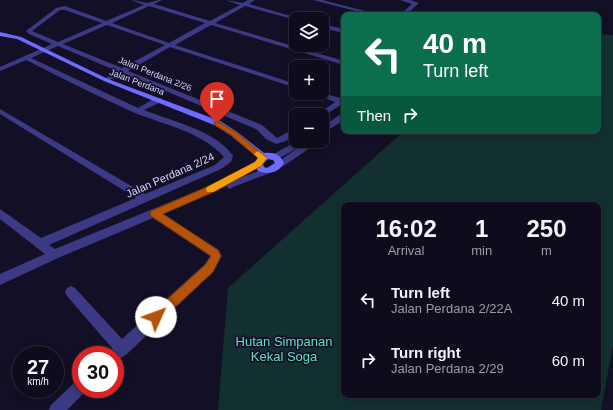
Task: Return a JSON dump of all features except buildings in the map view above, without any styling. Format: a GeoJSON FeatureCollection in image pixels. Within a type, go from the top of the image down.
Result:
{"type":"FeatureCollection","features":[{"type":"Feature","properties":{"kind":"street"},"geometry":{"type":"LineString","coordinates":[[134,0],[341,62]]}},
{"type":"Feature","properties":{"kind":"street"},"geometry":{"type":"LineString","coordinates":[[0,69],[159,0]]}},
{"type":"Feature","properties":{"kind":"street"},"geometry":{"type":"LineString","coordinates":[[228,0],[289,17]]}},
{"type":"Feature","properties":{"kind":"street"},"geometry":{"type":"LineString","coordinates":[[106,80],[207,23],[252,0]]}},
{"type":"Feature","properties":{"kind":"street"},"geometry":{"type":"LineString","coordinates":[[316,0],[366,12]]}},
{"type":"Feature","properties":{"kind":"street"},"geometry":{"type":"LineString","coordinates":[[404,0],[416,3],[406,12]]}},
{"type":"Feature","properties":{"kind":"street","name":"Jalan Perdana 2/26"},"geometry":{"type":"LineString","coordinates":[[107,23],[65,8],[58,9],[29,31],[122,71],[260,127],[269,137],[276,141],[289,135]]}},
{"type":"Feature","properties":{"kind":"street"},"geometry":{"type":"LineString","coordinates":[[107,23],[289,84]]}},
{"type":"Feature","properties":{"kind":"street"},"geometry":{"type":"LineString","coordinates":[[329,28],[341,31]]}},
{"type":"Feature","properties":{"kind":"street","name":"Jalan Perdana"},"geometry":{"type":"LineString","coordinates":[[0,34],[18,38],[106,80],[217,123],[234,133],[260,161]]}},
{"type":"Feature","properties":{"kind":"street","name":"Jalan Perdana 2/24"},"geometry":{"type":"LineString","coordinates":[[27,58],[137,111],[210,140],[224,149],[229,156],[228,160],[218,167],[41,243]]}},
{"type":"Feature","properties":{"kind":"street"},"geometry":{"type":"LineString","coordinates":[[329,98],[341,102]]}},
{"type":"Feature","properties":{"kind":"street"},"geometry":{"type":"LineString","coordinates":[[137,111],[158,100]]}},
{"type":"Feature","properties":{"kind":"street"},"geometry":{"type":"LineString","coordinates":[[329,110],[341,103]]}},
{"type":"Feature","properties":{"kind":"street"},"geometry":{"type":"LineString","coordinates":[[0,111],[145,199]]}},
{"type":"Feature","properties":{"kind":"street"},"geometry":{"type":"LineString","coordinates":[[329,126],[341,118]]}},
{"type":"Feature","properties":{"kind":"street"},"geometry":{"type":"LineString","coordinates":[[277,161],[304,148]]}},
{"type":"Feature","properties":{"kind":"street"},"geometry":{"type":"LineString","coordinates":[[0,280],[54,255],[212,188],[269,156],[277,161]]}},
{"type":"Feature","properties":{"kind":"street"},"geometry":{"type":"LineString","coordinates":[[260,161],[261,169],[268,171]]}},
{"type":"Feature","properties":{"kind":"street"},"geometry":{"type":"LineString","coordinates":[[212,188],[223,187],[275,169],[277,161]]}},
{"type":"Feature","properties":{"kind":"street"},"geometry":{"type":"LineString","coordinates":[[0,213],[41,243],[54,255]]}},
{"type":"Feature","properties":{"kind":"street"},"geometry":{"type":"LineString","coordinates":[[124,346],[209,268],[216,256],[215,253],[154,213]]}},
{"type":"Feature","properties":{"kind":"street"},"geometry":{"type":"LineString","coordinates":[[71,292],[113,346]]}},
{"type":"Feature","properties":{"kind":"street"},"geometry":{"type":"LineString","coordinates":[[56,410],[72,395]]}},
{"type":"Feature","properties":{"kind":"green space","name":"Hutan Simpanan Kekal Soga"},"geometry":{"type":"Polygon","coordinates":[[[601,34],[613,35],[613,346],[601,410],[218,410],[228,288],[401,134],[601,134],[601,34]]]}},
{"type":"Feature","properties":{"kind":"slow traffic"},"geometry":{"type":"LineString","coordinates":[[210,189],[258,164],[260,159],[263,158],[258,154]]}},
{"type":"Feature","properties":{"kind":"route"},"geometry":{"type":"LineString","coordinates":[[156,317],[209,268],[216,256],[215,253],[154,213],[222,183],[258,164],[260,159],[263,158],[234,133],[217,123]]}}]}
